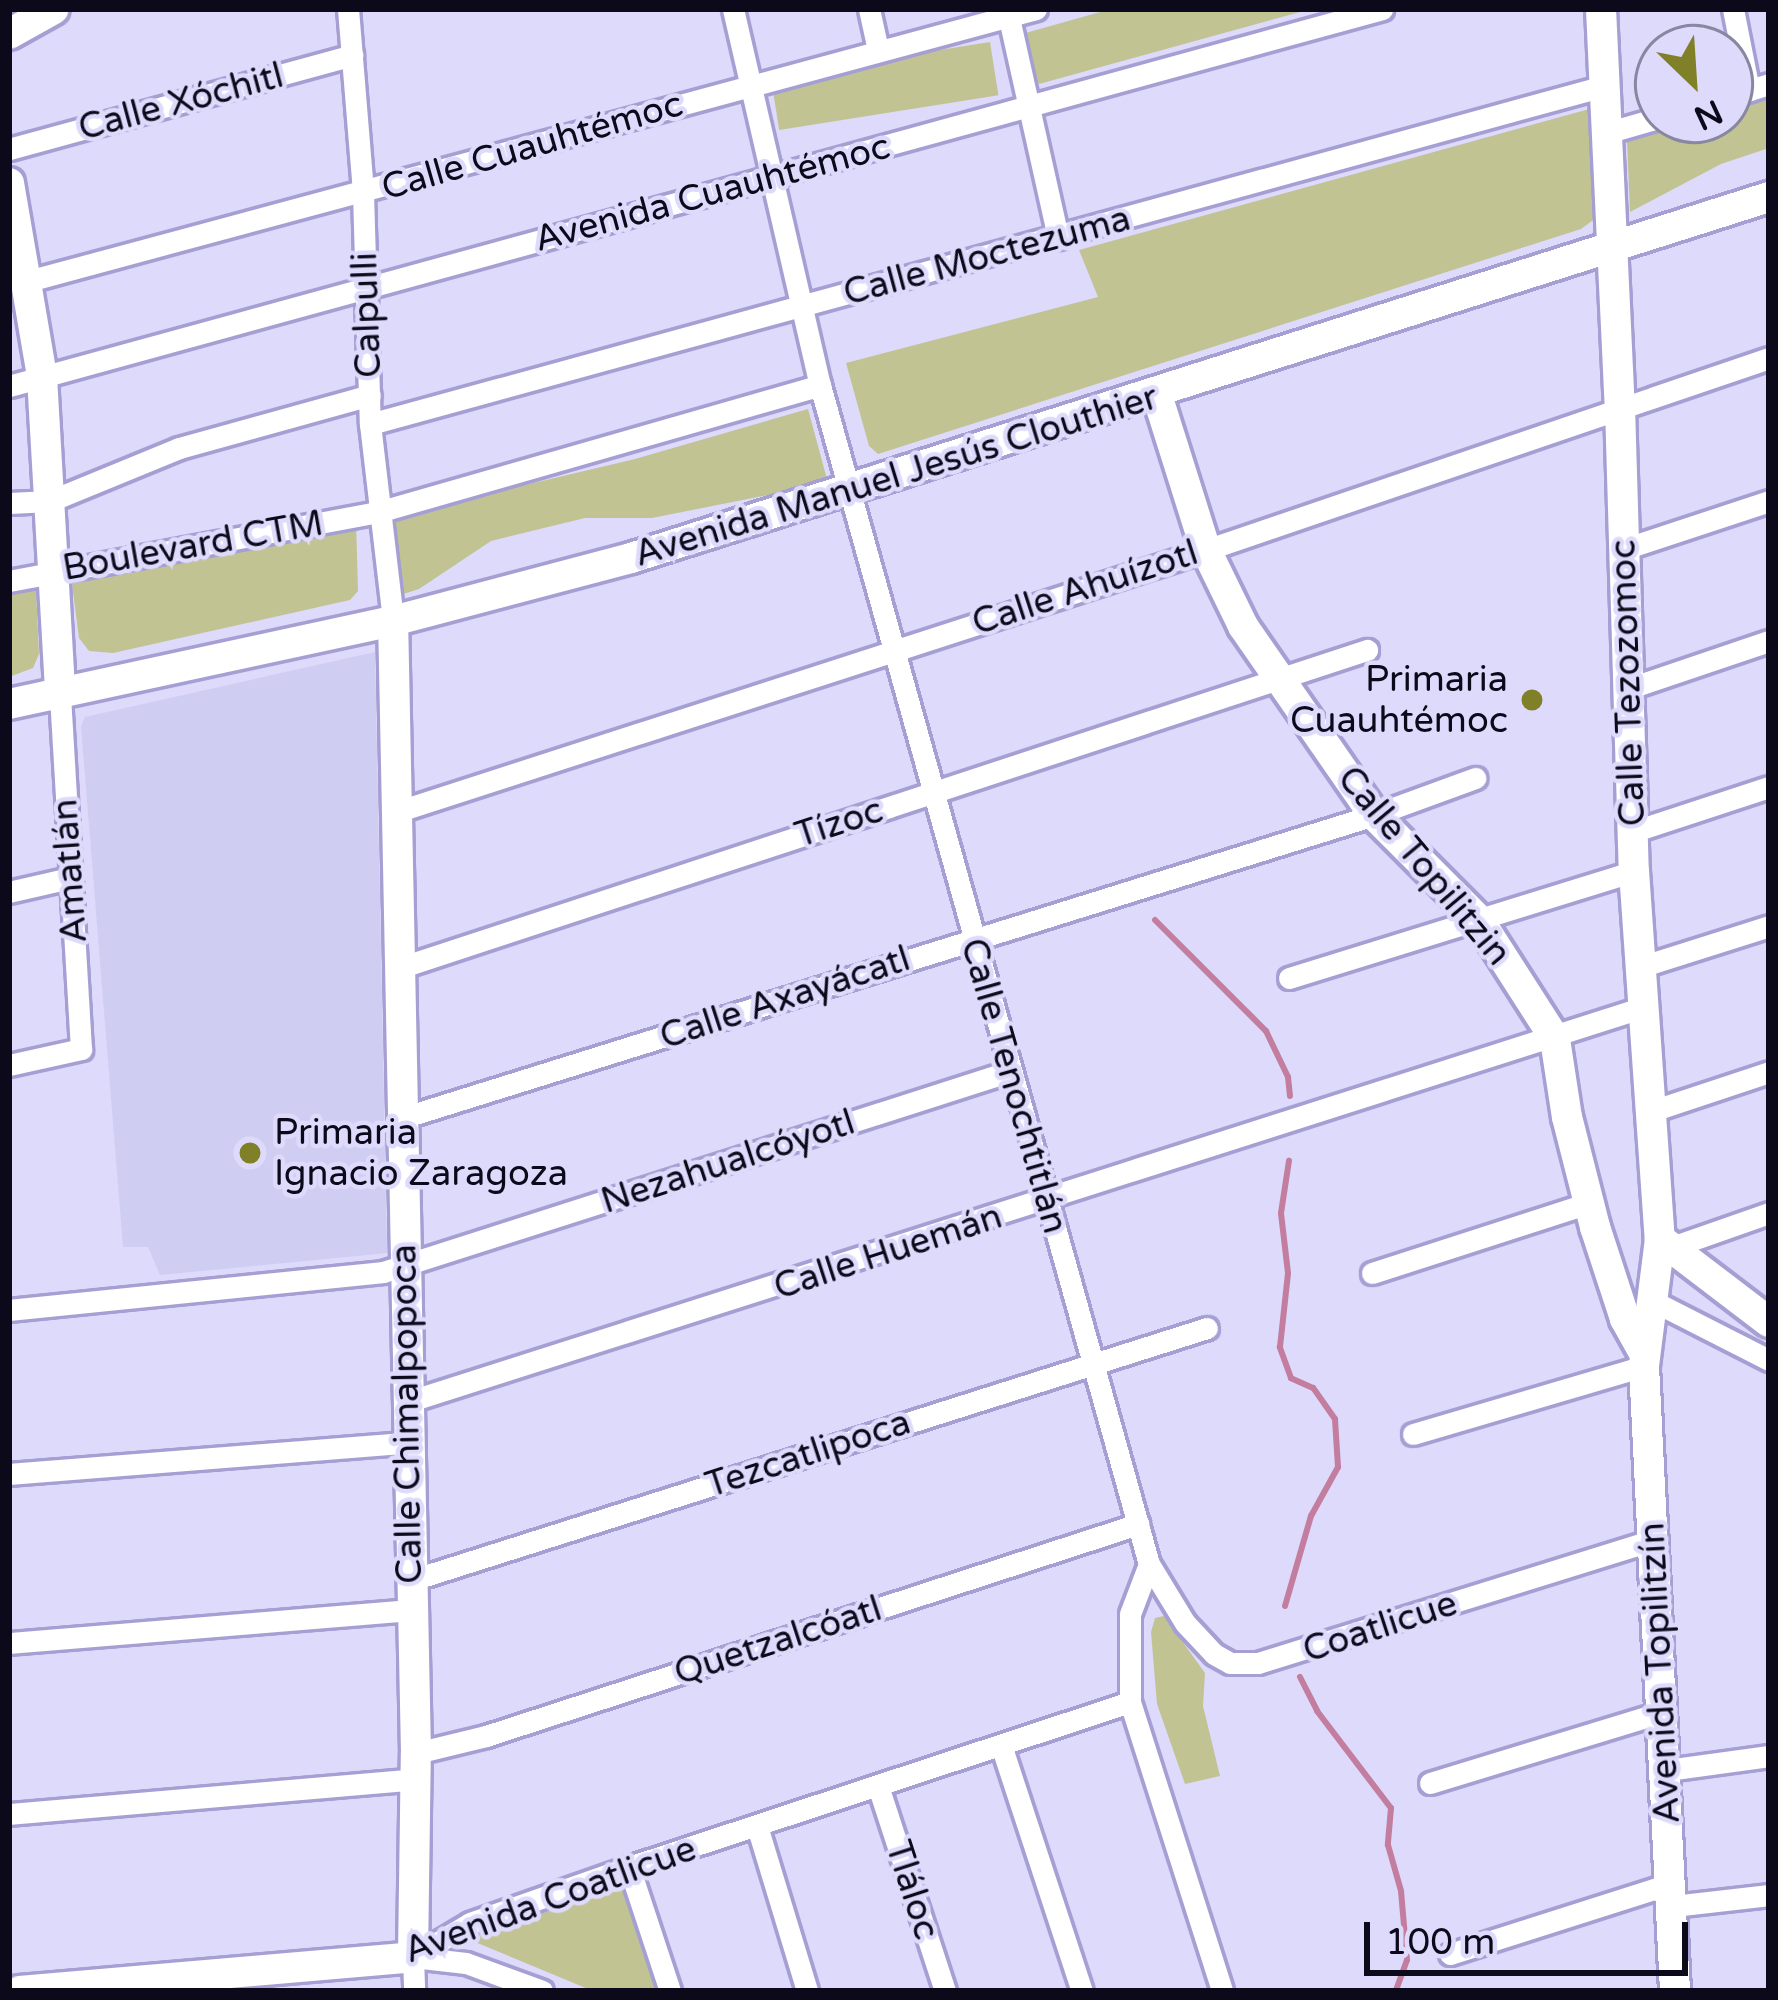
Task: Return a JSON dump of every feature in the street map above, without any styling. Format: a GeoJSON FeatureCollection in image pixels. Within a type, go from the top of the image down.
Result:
{"type":"FeatureCollection","features":[{"type":"Feature","properties":{"kind":"street"},"geometry":{"type":"LineString","coordinates":[[9,34],[54,9]]}},
{"type":"Feature","properties":{"kind":"street","name":"Calpulli"},"geometry":{"type":"LineString","coordinates":[[348,9],[363,193],[370,424],[393,621]]}},
{"type":"Feature","properties":{"kind":"street","name":"Calle Tenochtitlán"},"geometry":{"type":"LineString","coordinates":[[733,9],[820,386],[1149,1564]]}},
{"type":"Feature","properties":{"kind":"street"},"geometry":{"type":"LineString","coordinates":[[869,9],[878,50]]}},
{"type":"Feature","properties":{"kind":"street","name":"Calle Cuauhtémoc"},"geometry":{"type":"LineString","coordinates":[[28,281],[1036,9]]}},
{"type":"Feature","properties":{"kind":"street","name":"Avenida Cuauhtémoc"},"geometry":{"type":"LineString","coordinates":[[9,386],[1382,9]]}},
{"type":"Feature","properties":{"kind":"street","name":"Calle Tezozomoc"},"geometry":{"type":"LineString","coordinates":[[1600,9],[1620,407],[1641,1008],[1667,1243],[1644,1360]]}},
{"type":"Feature","properties":{"kind":"street"},"geometry":{"type":"LineString","coordinates":[[1008,13],[1058,238]]}},
{"type":"Feature","properties":{"kind":"street","name":"Calle Xóchitl"},"geometry":{"type":"LineString","coordinates":[[9,149],[352,55]]}},
{"type":"Feature","properties":{"kind":"street","name":"Calle Moctezuma"},"geometry":{"type":"LineString","coordinates":[[370,424],[1604,86]]}},
{"type":"Feature","properties":{"kind":"street"},"geometry":{"type":"LineString","coordinates":[[1606,134],[1634,125]]}},
{"type":"Feature","properties":{"kind":"street"},"geometry":{"type":"LineString","coordinates":[[9,182],[42,376],[60,692]]}},
{"type":"Feature","properties":{"kind":"street","name":"Avenida Manuel Jesús Clouthier"},"geometry":{"type":"LineString","coordinates":[[9,704],[393,621],[631,558],[1157,395],[1769,197]]}},
{"type":"Feature","properties":{"kind":"street","name":"Calle Ahuízotl"},"geometry":{"type":"LineString","coordinates":[[399,811],[1206,550],[1769,358]]}},
{"type":"Feature","properties":{"kind":"street","name":"Boulevard CTM"},"geometry":{"type":"LineString","coordinates":[[9,581],[378,512],[820,386]]}},
{"type":"Feature","properties":{"kind":"street"},"geometry":{"type":"LineString","coordinates":[[9,503],[50,501],[179,448],[370,395]]}},
{"type":"Feature","properties":{"kind":"street","name":"Calle Topilitzin"},"geometry":{"type":"LineString","coordinates":[[1157,395],[1206,550],[1243,626],[1374,815],[1479,920],[1555,1040],[1567,1117],[1589,1203],[1617,1300],[1644,1360]]}},
{"type":"Feature","properties":{"kind":"street"},"geometry":{"type":"LineString","coordinates":[[1624,549],[1769,501]]}},
{"type":"Feature","properties":{"kind":"street","name":"Calle Chimalpopoca"},"geometry":{"type":"LineString","coordinates":[[393,621],[416,1766],[414,1991]]}},
{"type":"Feature","properties":{"kind":"street"},"geometry":{"type":"LineString","coordinates":[[1630,688],[1769,641]]}},
{"type":"Feature","properties":{"kind":"street","name":"Tízoc"},"geometry":{"type":"LineString","coordinates":[[399,968],[1367,650]]}},
{"type":"Feature","properties":{"kind":"street","name":"Amatlán"},"geometry":{"type":"LineString","coordinates":[[9,1065],[81,1049],[60,692]]}},
{"type":"Feature","properties":{"kind":"street","name":"Calle Axayácatl"},"geometry":{"type":"LineString","coordinates":[[402,1118],[1374,815],[1475,778]]}},
{"type":"Feature","properties":{"kind":"street"},"geometry":{"type":"LineString","coordinates":[[1632,832],[1769,787]]}},
{"type":"Feature","properties":{"kind":"street"},"geometry":{"type":"LineString","coordinates":[[1289,978],[1634,871]]}},
{"type":"Feature","properties":{"kind":"street"},"geometry":{"type":"LineString","coordinates":[[9,892],[70,878]]}},
{"type":"Feature","properties":{"kind":"street"},"geometry":{"type":"LineString","coordinates":[[1640,967],[1769,926]]}},
{"type":"Feature","properties":{"kind":"street","name":"Calle Huemán"},"geometry":{"type":"LineString","coordinates":[[406,1402],[1555,1040],[1641,1008]]}},
{"type":"Feature","properties":{"kind":"street","name":"Nezahualcóyotl"},"geometry":{"type":"LineString","coordinates":[[9,1310],[340,1278],[404,1267],[1011,1071]]}},
{"type":"Feature","properties":{"kind":"street"},"geometry":{"type":"LineString","coordinates":[[1652,1111],[1769,1072]]}},
{"type":"Feature","properties":{"kind":"street"},"geometry":{"type":"LineString","coordinates":[[1372,1273],[1589,1203]]}},
{"type":"Feature","properties":{"kind":"street"},"geometry":{"type":"LineString","coordinates":[[1667,1243],[1769,1214]]}},
{"type":"Feature","properties":{"kind":"street"},"geometry":{"type":"LineString","coordinates":[[1667,1243],[1769,1322]]}},
{"type":"Feature","properties":{"kind":"street"},"geometry":{"type":"LineString","coordinates":[[1653,1301],[1769,1360]]}},
{"type":"Feature","properties":{"kind":"street","name":"Tezcatlipoca"},"geometry":{"type":"LineString","coordinates":[[9,1643],[410,1596],[1207,1328]]}},
{"type":"Feature","properties":{"kind":"street"},"geometry":{"type":"LineString","coordinates":[[1413,1434],[1644,1360]]}},
{"type":"Feature","properties":{"kind":"street","name":"Avenida Topilitzín"},"geometry":{"type":"LineString","coordinates":[[1644,1360],[1676,1991]]}},
{"type":"Feature","properties":{"kind":"street"},"geometry":{"type":"LineString","coordinates":[[9,1474],[407,1443]]}},
{"type":"Feature","properties":{"kind":"street","name":"Quetzalcóatl"},"geometry":{"type":"LineString","coordinates":[[9,1814],[416,1766],[485,1736],[1138,1524]]}},
{"type":"Feature","properties":{"kind":"street","name":"Coatlicue"},"geometry":{"type":"LineString","coordinates":[[1149,1564],[1186,1623],[1214,1654],[1230,1663],[1258,1663],[1652,1540]]}},
{"type":"Feature","properties":{"kind":"street"},"geometry":{"type":"LineString","coordinates":[[1149,1564],[1130,1614],[1130,1702],[1222,1991]]}},
{"type":"Feature","properties":{"kind":"street","name":"Avenida Coatlicue"},"geometry":{"type":"LineString","coordinates":[[20,1991],[413,1957],[470,1923],[1130,1702]]}},
{"type":"Feature","properties":{"kind":"street"},"geometry":{"type":"LineString","coordinates":[[1430,1784],[1661,1712]]}},
{"type":"Feature","properties":{"kind":"street"},"geometry":{"type":"LineString","coordinates":[[1002,1748],[1082,1991]]}},
{"type":"Feature","properties":{"kind":"street"},"geometry":{"type":"LineString","coordinates":[[1667,1770],[1769,1756]]}},
{"type":"Feature","properties":{"kind":"street","name":"Tláloc"},"geometry":{"type":"LineString","coordinates":[[879,1789],[945,1991]]}},
{"type":"Feature","properties":{"kind":"street"},"geometry":{"type":"LineString","coordinates":[[757,1826],[807,1991]]}},
{"type":"Feature","properties":{"kind":"street"},"geometry":{"type":"LineString","coordinates":[[629,1867],[670,1991]]}},
{"type":"Feature","properties":{"kind":"street"},"geometry":{"type":"LineString","coordinates":[[1450,1954],[1672,1895],[1769,1894]]}},
{"type":"Feature","properties":{"kind":"street"},"geometry":{"type":"LineString","coordinates":[[413,1957],[466,1963],[542,1991]]}},
{"type":"Feature","properties":{"kind":"shaded area"},"geometry":{"type":"Polygon","coordinates":[[[375,652],[387,1253],[160,1275],[148,1247],[123,1247],[81,726],[85,717],[375,652]]]}},
{"type":"Feature","properties":{"kind":"green space"},"geometry":{"type":"Polygon","coordinates":[[[1111,9],[1311,9],[1039,84],[1022,34],[1111,9]]]}},
{"type":"Feature","properties":{"kind":"green space"},"geometry":{"type":"Polygon","coordinates":[[[990,42],[998,95],[779,130],[771,77],[990,42]]]}},
{"type":"Feature","properties":{"kind":"green space"},"geometry":{"type":"Polygon","coordinates":[[[1769,98],[1769,148],[1721,164],[1630,212],[1627,140],[1634,138],[1634,144],[1754,144],[1754,103],[1769,98]]]}},
{"type":"Feature","properties":{"kind":"green space"},"geometry":{"type":"Polygon","coordinates":[[[1593,108],[1596,218],[1581,229],[878,454],[869,446],[846,363],[1098,297],[1079,250],[1593,108]]]}},
{"type":"Feature","properties":{"kind":"green space"},"geometry":{"type":"Polygon","coordinates":[[[808,409],[828,483],[652,518],[585,518],[491,541],[419,589],[397,596],[393,516],[635,459],[808,409]]]}},
{"type":"Feature","properties":{"kind":"green space"},"geometry":{"type":"Polygon","coordinates":[[[356,521],[358,591],[350,600],[113,653],[89,651],[79,638],[72,584],[356,521]]]}},
{"type":"Feature","properties":{"kind":"green space"},"geometry":{"type":"Polygon","coordinates":[[[36,589],[39,654],[33,668],[9,677],[9,595],[36,589]]]}},
{"type":"Feature","properties":{"kind":"green space"},"geometry":{"type":"Polygon","coordinates":[[[1164,1616],[1205,1673],[1203,1706],[1220,1776],[1185,1784],[1157,1704],[1151,1632],[1155,1618],[1164,1616]]]}},
{"type":"Feature","properties":{"kind":"green space"},"geometry":{"type":"Polygon","coordinates":[[[627,1888],[657,1991],[593,1991],[463,1937],[627,1888]]]}},
{"type":"Feature","properties":{"kind":"waterway"},"geometry":{"type":"LineString","coordinates":[[1155,920],[1266,1031],[1288,1077],[1290,1096]]}},
{"type":"Feature","properties":{"kind":"waterway"},"geometry":{"type":"LineString","coordinates":[[1285,1606],[1311,1516],[1338,1467],[1335,1419],[1313,1388],[1291,1378],[1280,1347],[1288,1273],[1281,1213],[1289,1161]]}},
{"type":"Feature","properties":{"kind":"waterway"},"geometry":{"type":"LineString","coordinates":[[1300,1677],[1317,1711],[1391,1808],[1388,1845],[1401,1891],[1407,1960],[1396,1991]]}},
{"type":"Feature","properties":{"kind":"place","name":"Primaria Cuauhtémoc"},"geometry":{"type":"Point","coordinates":[1532,700]}},
{"type":"Feature","properties":{"kind":"place","name":"Primaria Ignacio Zaragoza"},"geometry":{"type":"Point","coordinates":[250,1153]}}]}
